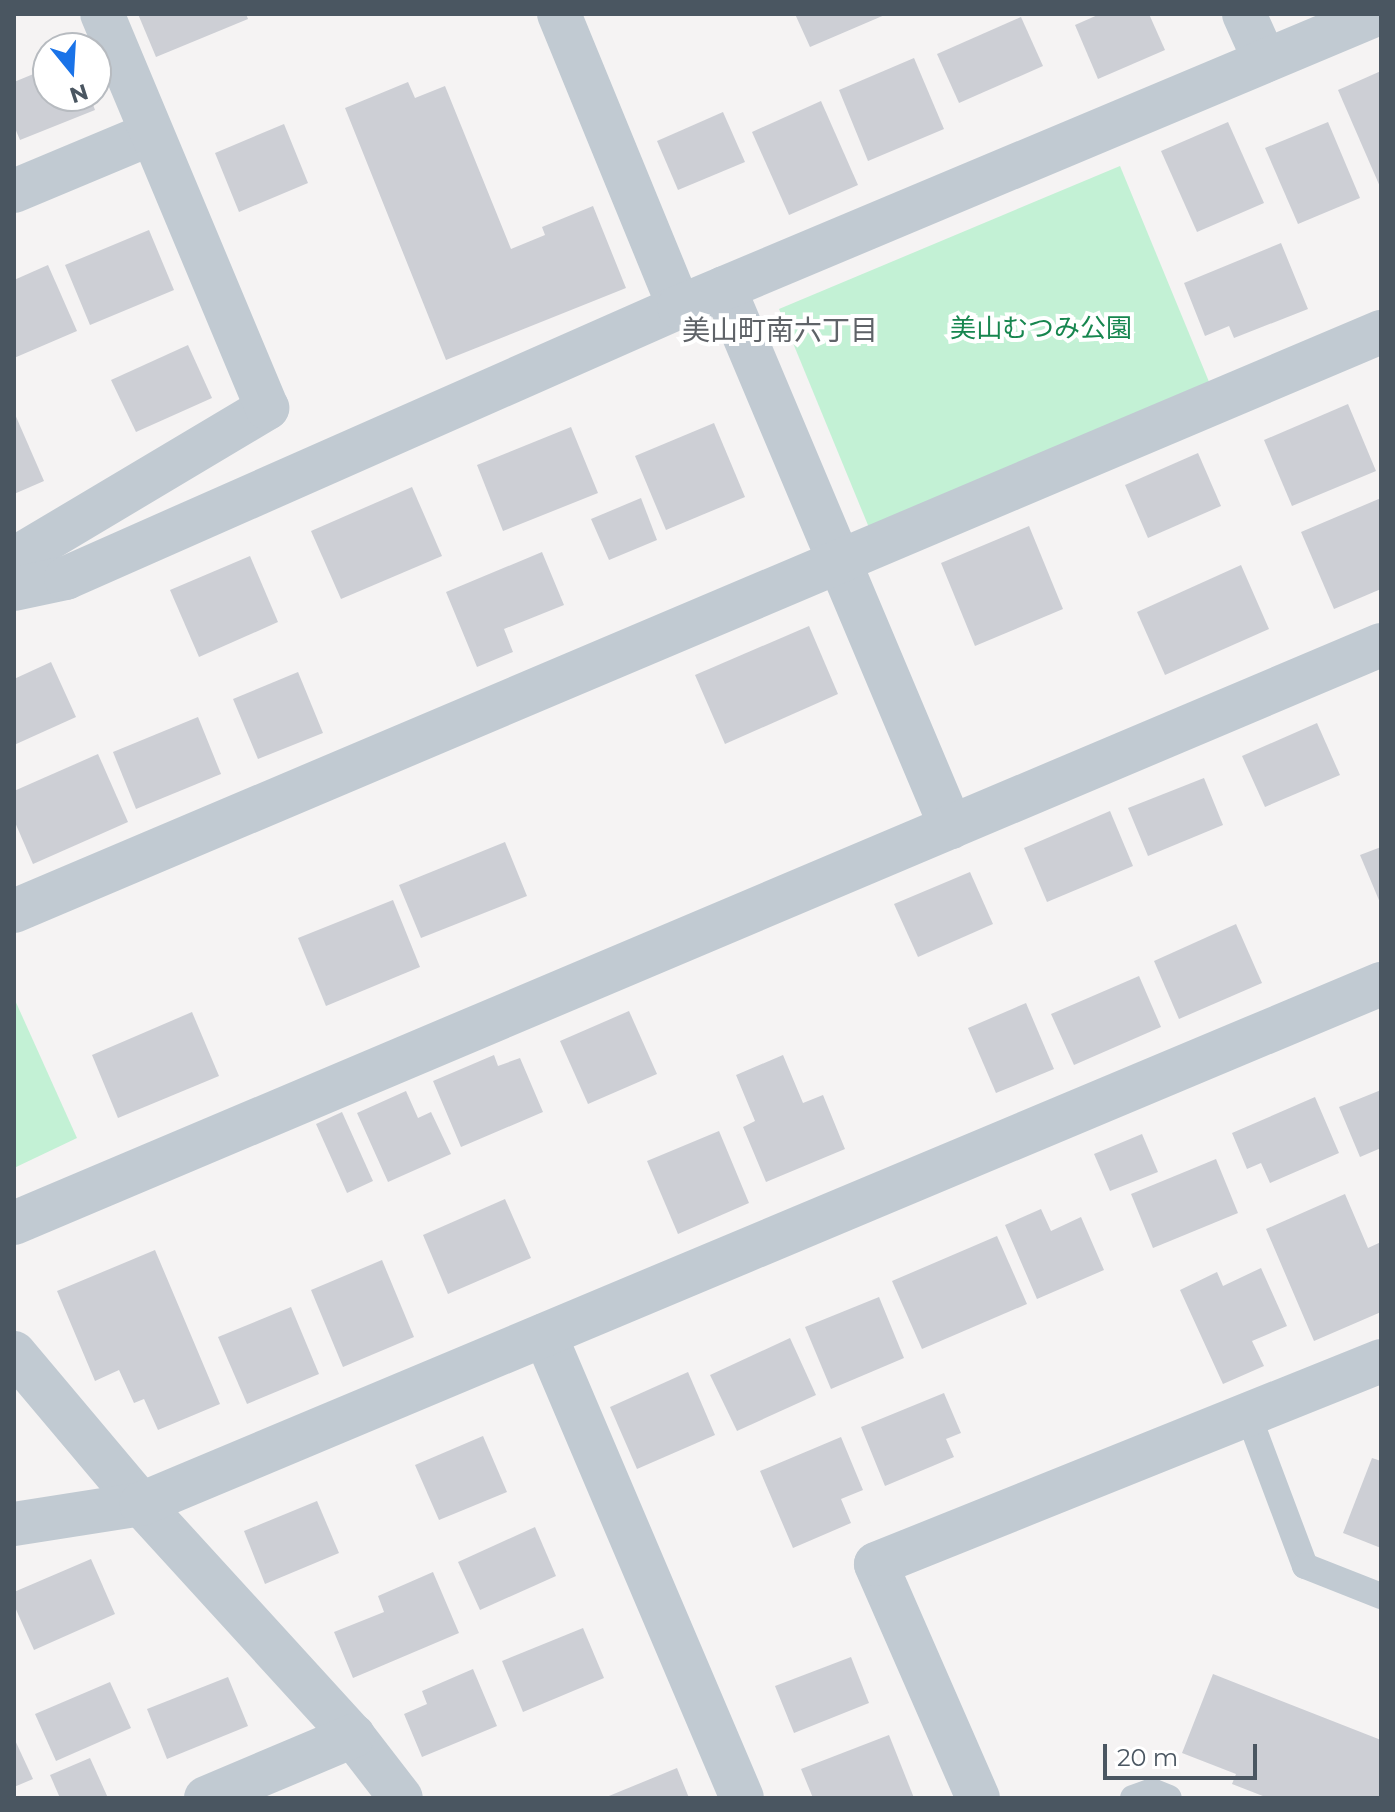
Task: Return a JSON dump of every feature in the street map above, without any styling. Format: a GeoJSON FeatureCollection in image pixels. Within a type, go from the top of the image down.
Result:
{"type":"FeatureCollection","features":[{"type":"Feature","properties":{"kind":"street"},"geometry":{"type":"LineString","coordinates":[[14,559],[267,408],[102,14]]}},
{"type":"Feature","properties":{"kind":"street"},"geometry":{"type":"LineString","coordinates":[[559,14],[679,307]]}},
{"type":"Feature","properties":{"kind":"street"},"geometry":{"type":"LineString","coordinates":[[1244,14],[1265,61]]}},
{"type":"Feature","properties":{"kind":"street"},"geometry":{"type":"LineString","coordinates":[[14,589],[66,578],[679,307],[1377,14]]}},
{"type":"Feature","properties":{"kind":"street"},"geometry":{"type":"LineString","coordinates":[[14,191],[150,134]]}},
{"type":"Feature","properties":{"kind":"street"},"geometry":{"type":"LineString","coordinates":[[724,288],[837,563],[951,827]]}},
{"type":"Feature","properties":{"kind":"street"},"geometry":{"type":"LineString","coordinates":[[14,911],[1381,332]]}},
{"type":"Feature","properties":{"kind":"street"},"geometry":{"type":"LineString","coordinates":[[14,1223],[1381,645]]}},
{"type":"Feature","properties":{"kind":"street"},"geometry":{"type":"LineString","coordinates":[[14,1524],[141,1504],[1381,984]]}},
{"type":"Feature","properties":{"kind":"street"},"geometry":{"type":"LineString","coordinates":[[545,1335],[742,1798]]}},
{"type":"Feature","properties":{"kind":"street"},"geometry":{"type":"LineString","coordinates":[[14,1353],[141,1504],[353,1736],[401,1798]]}},
{"type":"Feature","properties":{"kind":"street"},"geometry":{"type":"LineString","coordinates":[[978,1798],[876,1564],[1249,1417],[1381,1361]]}},
{"type":"Feature","properties":{"kind":"street"},"geometry":{"type":"LineString","coordinates":[[206,1798],[353,1736]]}},
{"type":"Feature","properties":{"kind":"lane"},"geometry":{"type":"LineString","coordinates":[[1249,1417],[1305,1566],[1381,1596]]}},
{"type":"Feature","properties":{"kind":"lane"},"geometry":{"type":"LineString","coordinates":[[1133,1798],[1152,1791],[1169,1798]]}},
{"type":"Feature","properties":{"kind":"green space","name":"美山むつみ公園"},"geometry":{"type":"Polygon","coordinates":[[[1120,166],[1212,389],[870,530],[779,309],[1120,166]]]}},
{"type":"Feature","properties":{"kind":"green space"},"geometry":{"type":"Polygon","coordinates":[[[14,998],[77,1138],[14,1168],[14,998]]]}},
{"type":"Feature","properties":{"kind":"building"},"geometry":{"type":"Polygon","coordinates":[[[138,14],[246,14],[248,19],[156,57],[138,14]]]}},
{"type":"Feature","properties":{"kind":"building"},"geometry":{"type":"Polygon","coordinates":[[[795,14],[887,14],[810,47],[795,14]]]}},
{"type":"Feature","properties":{"kind":"building"},"geometry":{"type":"Polygon","coordinates":[[[1100,14],[1149,14],[1165,50],[1098,79],[1075,25],[1100,14]]]}},
{"type":"Feature","properties":{"kind":"building"},"geometry":{"type":"Polygon","coordinates":[[[1021,17],[1043,66],[959,103],[937,54],[1021,17]]]}},
{"type":"Feature","properties":{"kind":"building"},"geometry":{"type":"Polygon","coordinates":[[[914,58],[944,129],[868,161],[839,90],[914,58]]]}},
{"type":"Feature","properties":{"kind":"building"},"geometry":{"type":"Polygon","coordinates":[[[1381,71],[1381,189],[1338,90],[1381,71]]]}},
{"type":"Feature","properties":{"kind":"building"},"geometry":{"type":"Polygon","coordinates":[[[32,75],[32,112],[90,112],[20,140],[14,126],[14,82],[32,75]]]}},
{"type":"Feature","properties":{"kind":"building"},"geometry":{"type":"Polygon","coordinates":[[[408,82],[415,98],[445,86],[511,249],[545,235],[542,227],[593,206],[626,288],[446,360],[345,108],[408,82]]]}},
{"type":"Feature","properties":{"kind":"building"},"geometry":{"type":"Polygon","coordinates":[[[821,101],[858,185],[789,215],[752,132],[821,101]]]}},
{"type":"Feature","properties":{"kind":"building"},"geometry":{"type":"Polygon","coordinates":[[[723,112],[745,162],[678,190],[657,141],[723,112]]]}},
{"type":"Feature","properties":{"kind":"building"},"geometry":{"type":"Polygon","coordinates":[[[1228,122],[1264,203],[1197,232],[1161,151],[1228,122]]]}},
{"type":"Feature","properties":{"kind":"building"},"geometry":{"type":"Polygon","coordinates":[[[1328,122],[1360,198],[1298,224],[1265,148],[1328,122]]]}},
{"type":"Feature","properties":{"kind":"building"},"geometry":{"type":"Polygon","coordinates":[[[284,124],[308,183],[239,212],[215,153],[284,124]]]}},
{"type":"Feature","properties":{"kind":"building"},"geometry":{"type":"Polygon","coordinates":[[[149,230],[174,290],[90,325],[65,265],[149,230]]]}},
{"type":"Feature","properties":{"kind":"building"},"geometry":{"type":"Polygon","coordinates":[[[1281,243],[1308,309],[1234,338],[1229,326],[1205,336],[1184,283],[1281,243]]]}},
{"type":"Feature","properties":{"kind":"building"},"geometry":{"type":"Polygon","coordinates":[[[48,265],[77,331],[14,358],[14,280],[48,265]]]}},
{"type":"Feature","properties":{"kind":"building"},"geometry":{"type":"Polygon","coordinates":[[[188,345],[212,398],[136,432],[111,380],[188,345]]]}},
{"type":"Feature","properties":{"kind":"building"},"geometry":{"type":"Polygon","coordinates":[[[1348,404],[1376,471],[1292,506],[1264,440],[1348,404]]]}},
{"type":"Feature","properties":{"kind":"building"},"geometry":{"type":"Polygon","coordinates":[[[14,412],[44,481],[14,494],[14,412]]]}},
{"type":"Feature","properties":{"kind":"building"},"geometry":{"type":"Polygon","coordinates":[[[714,423],[745,497],[666,530],[635,456],[714,423]]]}},
{"type":"Feature","properties":{"kind":"building"},"geometry":{"type":"Polygon","coordinates":[[[571,427],[598,493],[503,531],[477,465],[571,427]]]}},
{"type":"Feature","properties":{"kind":"building"},"geometry":{"type":"Polygon","coordinates":[[[1198,453],[1221,506],[1148,538],[1125,485],[1198,453]]]}},
{"type":"Feature","properties":{"kind":"building"},"geometry":{"type":"Polygon","coordinates":[[[412,487],[442,556],[341,599],[311,531],[412,487]]]}},
{"type":"Feature","properties":{"kind":"building"},"geometry":{"type":"Polygon","coordinates":[[[641,498],[657,540],[609,560],[591,519],[641,498]]]}},
{"type":"Feature","properties":{"kind":"building"},"geometry":{"type":"Polygon","coordinates":[[[1381,498],[1381,589],[1334,609],[1301,532],[1381,498]]]}},
{"type":"Feature","properties":{"kind":"building"},"geometry":{"type":"Polygon","coordinates":[[[1029,526],[1063,609],[975,646],[941,563],[1029,526]]]}},
{"type":"Feature","properties":{"kind":"building"},"geometry":{"type":"Polygon","coordinates":[[[542,552],[564,605],[504,629],[513,652],[477,667],[446,592],[542,552]]]}},
{"type":"Feature","properties":{"kind":"building"},"geometry":{"type":"Polygon","coordinates":[[[250,556],[278,622],[199,657],[170,590],[250,556]]]}},
{"type":"Feature","properties":{"kind":"building"},"geometry":{"type":"Polygon","coordinates":[[[1241,565],[1269,629],[1165,675],[1137,612],[1241,565]]]}},
{"type":"Feature","properties":{"kind":"building"},"geometry":{"type":"Polygon","coordinates":[[[809,626],[838,694],[725,744],[695,675],[809,626]]]}},
{"type":"Feature","properties":{"kind":"building"},"geometry":{"type":"Polygon","coordinates":[[[51,662],[76,717],[14,745],[14,679],[51,662]]]}},
{"type":"Feature","properties":{"kind":"building"},"geometry":{"type":"Polygon","coordinates":[[[298,672],[323,733],[258,759],[233,699],[298,672]]]}},
{"type":"Feature","properties":{"kind":"building"},"geometry":{"type":"Polygon","coordinates":[[[198,717],[221,774],[136,809],[113,752],[198,717]]]}},
{"type":"Feature","properties":{"kind":"building"},"geometry":{"type":"Polygon","coordinates":[[[1317,723],[1340,775],[1265,807],[1242,756],[1317,723]]]}},
{"type":"Feature","properties":{"kind":"building"},"geometry":{"type":"Polygon","coordinates":[[[98,754],[128,822],[33,864],[14,820],[14,791],[98,754]]]}},
{"type":"Feature","properties":{"kind":"building"},"geometry":{"type":"Polygon","coordinates":[[[1204,778],[1223,825],[1148,856],[1128,808],[1204,778]]]}},
{"type":"Feature","properties":{"kind":"building"},"geometry":{"type":"Polygon","coordinates":[[[1110,811],[1133,866],[1047,902],[1024,848],[1110,811]]]}},
{"type":"Feature","properties":{"kind":"building"},"geometry":{"type":"Polygon","coordinates":[[[505,842],[527,896],[421,938],[399,885],[505,842]]]}},
{"type":"Feature","properties":{"kind":"building"},"geometry":{"type":"Polygon","coordinates":[[[1381,847],[1381,905],[1360,855],[1381,847]]]}},
{"type":"Feature","properties":{"kind":"building"},"geometry":{"type":"Polygon","coordinates":[[[970,872],[993,924],[918,957],[894,904],[970,872]]]}},
{"type":"Feature","properties":{"kind":"building"},"geometry":{"type":"Polygon","coordinates":[[[393,900],[420,967],[326,1006],[298,938],[393,900]]]}},
{"type":"Feature","properties":{"kind":"building"},"geometry":{"type":"Polygon","coordinates":[[[1236,924],[1262,983],[1179,1019],[1154,961],[1236,924]]]}},
{"type":"Feature","properties":{"kind":"building"},"geometry":{"type":"Polygon","coordinates":[[[1139,976],[1161,1027],[1074,1065],[1051,1014],[1139,976]]]}},
{"type":"Feature","properties":{"kind":"building"},"geometry":{"type":"Polygon","coordinates":[[[1026,1003],[1054,1069],[996,1093],[968,1028],[1026,1003]]]}},
{"type":"Feature","properties":{"kind":"building"},"geometry":{"type":"Polygon","coordinates":[[[629,1011],[657,1074],[588,1104],[560,1041],[629,1011]]]}},
{"type":"Feature","properties":{"kind":"building"},"geometry":{"type":"Polygon","coordinates":[[[192,1012],[219,1076],[118,1118],[92,1055],[192,1012]]]}},
{"type":"Feature","properties":{"kind":"building"},"geometry":{"type":"Polygon","coordinates":[[[494,1055],[498,1066],[520,1058],[543,1112],[461,1147],[433,1081],[494,1055]]]}},
{"type":"Feature","properties":{"kind":"building"},"geometry":{"type":"Polygon","coordinates":[[[783,1055],[803,1103],[823,1095],[845,1149],[766,1182],[743,1127],[755,1121],[736,1075],[783,1055]]]}},
{"type":"Feature","properties":{"kind":"building"},"geometry":{"type":"Polygon","coordinates":[[[1381,1090],[1381,1148],[1360,1157],[1339,1107],[1381,1090]]]}},
{"type":"Feature","properties":{"kind":"building"},"geometry":{"type":"Polygon","coordinates":[[[406,1091],[418,1118],[431,1112],[451,1154],[388,1182],[357,1113],[406,1091]]]}},
{"type":"Feature","properties":{"kind":"building"},"geometry":{"type":"Polygon","coordinates":[[[1315,1097],[1339,1153],[1270,1183],[1261,1163],[1247,1169],[1232,1133],[1315,1097]]]}},
{"type":"Feature","properties":{"kind":"building"},"geometry":{"type":"Polygon","coordinates":[[[342,1112],[373,1181],[347,1193],[316,1124],[342,1112]]]}},
{"type":"Feature","properties":{"kind":"building"},"geometry":{"type":"Polygon","coordinates":[[[719,1131],[749,1203],[678,1234],[647,1161],[719,1131]]]}},
{"type":"Feature","properties":{"kind":"building"},"geometry":{"type":"Polygon","coordinates":[[[1142,1134],[1158,1172],[1110,1191],[1094,1154],[1142,1134]]]}},
{"type":"Feature","properties":{"kind":"building"},"geometry":{"type":"Polygon","coordinates":[[[1216,1159],[1238,1213],[1153,1248],[1131,1194],[1216,1159]]]}},
{"type":"Feature","properties":{"kind":"building"},"geometry":{"type":"Polygon","coordinates":[[[1345,1194],[1368,1248],[1381,1242],[1381,1312],[1314,1341],[1266,1229],[1345,1194]]]}},
{"type":"Feature","properties":{"kind":"building"},"geometry":{"type":"Polygon","coordinates":[[[505,1199],[531,1258],[448,1294],[423,1235],[505,1199]]]}},
{"type":"Feature","properties":{"kind":"building"},"geometry":{"type":"Polygon","coordinates":[[[1041,1209],[1051,1231],[1081,1217],[1104,1270],[1037,1299],[1005,1225],[1041,1209]]]}},
{"type":"Feature","properties":{"kind":"building"},"geometry":{"type":"Polygon","coordinates":[[[997,1236],[1027,1304],[922,1349],[892,1281],[997,1236]]]}},
{"type":"Feature","properties":{"kind":"building"},"geometry":{"type":"Polygon","coordinates":[[[155,1250],[220,1404],[158,1430],[144,1399],[134,1403],[119,1370],[95,1381],[57,1291],[155,1250]]]}},
{"type":"Feature","properties":{"kind":"building"},"geometry":{"type":"Polygon","coordinates":[[[382,1260],[414,1337],[343,1367],[311,1290],[382,1260]]]}},
{"type":"Feature","properties":{"kind":"building"},"geometry":{"type":"Polygon","coordinates":[[[1261,1268],[1287,1326],[1252,1341],[1264,1366],[1223,1384],[1180,1290],[1217,1272],[1223,1286],[1261,1268]]]}},
{"type":"Feature","properties":{"kind":"building"},"geometry":{"type":"Polygon","coordinates":[[[879,1297],[904,1358],[831,1389],[805,1327],[879,1297]]]}},
{"type":"Feature","properties":{"kind":"building"},"geometry":{"type":"Polygon","coordinates":[[[291,1307],[319,1374],[247,1404],[218,1337],[291,1307]]]}},
{"type":"Feature","properties":{"kind":"building"},"geometry":{"type":"Polygon","coordinates":[[[790,1338],[816,1395],[737,1431],[710,1375],[790,1338]]]}},
{"type":"Feature","properties":{"kind":"building"},"geometry":{"type":"Polygon","coordinates":[[[688,1372],[715,1435],[637,1469],[610,1407],[688,1372]]]}},
{"type":"Feature","properties":{"kind":"building"},"geometry":{"type":"Polygon","coordinates":[[[944,1393],[961,1433],[946,1439],[954,1457],[885,1486],[861,1427],[944,1393]]]}},
{"type":"Feature","properties":{"kind":"building"},"geometry":{"type":"Polygon","coordinates":[[[483,1436],[507,1492],[439,1520],[415,1465],[483,1436]]]}},
{"type":"Feature","properties":{"kind":"building"},"geometry":{"type":"Polygon","coordinates":[[[841,1437],[863,1490],[841,1499],[851,1523],[793,1548],[760,1471],[841,1437]]]}},
{"type":"Feature","properties":{"kind":"building"},"geometry":{"type":"Polygon","coordinates":[[[1372,1458],[1381,1461],[1381,1548],[1343,1533],[1372,1458]]]}},
{"type":"Feature","properties":{"kind":"building"},"geometry":{"type":"Polygon","coordinates":[[[317,1501],[339,1553],[265,1584],[244,1531],[317,1501]]]}},
{"type":"Feature","properties":{"kind":"building"},"geometry":{"type":"Polygon","coordinates":[[[535,1527],[556,1576],[480,1610],[458,1562],[535,1527]]]}},
{"type":"Feature","properties":{"kind":"building"},"geometry":{"type":"Polygon","coordinates":[[[91,1559],[115,1614],[34,1650],[14,1605],[14,1592],[91,1559]]]}},
{"type":"Feature","properties":{"kind":"building"},"geometry":{"type":"Polygon","coordinates":[[[433,1572],[459,1633],[353,1678],[334,1632],[384,1612],[378,1596],[433,1572]]]}},
{"type":"Feature","properties":{"kind":"building"},"geometry":{"type":"Polygon","coordinates":[[[583,1628],[604,1678],[523,1712],[502,1661],[583,1628]]]}},
{"type":"Feature","properties":{"kind":"building"},"geometry":{"type":"Polygon","coordinates":[[[851,1657],[869,1703],[794,1733],[775,1686],[851,1657]]]}},
{"type":"Feature","properties":{"kind":"building"},"geometry":{"type":"Polygon","coordinates":[[[473,1669],[497,1726],[422,1757],[404,1714],[427,1704],[422,1691],[473,1669]]]}},
{"type":"Feature","properties":{"kind":"building"},"geometry":{"type":"Polygon","coordinates":[[[1213,1674],[1381,1740],[1381,1798],[1268,1798],[1232,1784],[1236,1774],[1182,1753],[1213,1674]]]}},
{"type":"Feature","properties":{"kind":"building"},"geometry":{"type":"Polygon","coordinates":[[[228,1677],[248,1726],[167,1759],[147,1709],[228,1677]]]}},
{"type":"Feature","properties":{"kind":"building"},"geometry":{"type":"Polygon","coordinates":[[[110,1682],[131,1728],[56,1761],[35,1714],[110,1682]]]}},
{"type":"Feature","properties":{"kind":"building"},"geometry":{"type":"Polygon","coordinates":[[[889,1735],[914,1798],[813,1798],[801,1769],[889,1735]]]}},
{"type":"Feature","properties":{"kind":"building"},"geometry":{"type":"Polygon","coordinates":[[[14,1738],[33,1779],[14,1787],[14,1738]]]}},
{"type":"Feature","properties":{"kind":"building"},"geometry":{"type":"Polygon","coordinates":[[[90,1758],[108,1798],[60,1798],[50,1775],[90,1758]]]}},
{"type":"Feature","properties":{"kind":"building"},"geometry":{"type":"Polygon","coordinates":[[[677,1768],[689,1798],[604,1798],[677,1768]]]}},
{"type":"Feature","properties":{"kind":"district","name":"美山町南六丁目"},"geometry":{"type":"Point","coordinates":[780,330]}}]}
